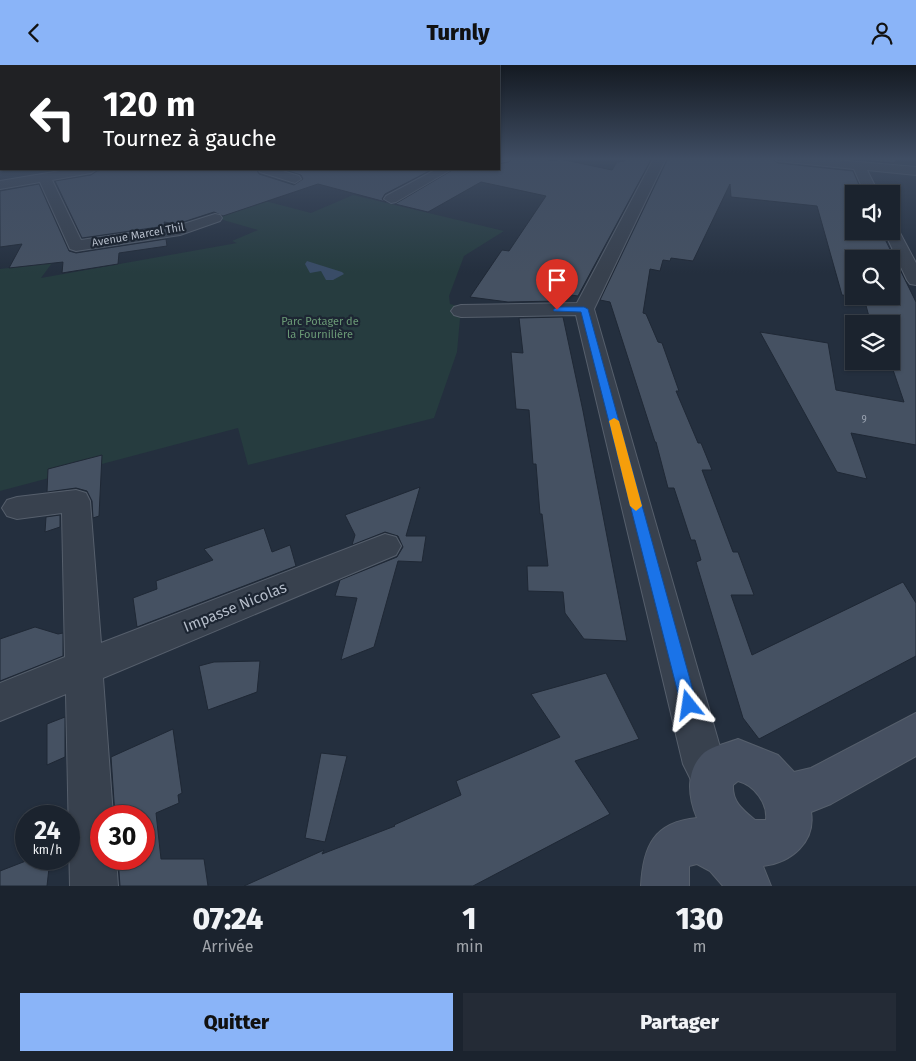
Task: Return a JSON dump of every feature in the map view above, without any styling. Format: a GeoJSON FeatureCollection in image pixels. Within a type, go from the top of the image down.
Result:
{"type":"FeatureCollection","features":[{"type":"Feature","properties":{"kind":"street","name":"Avenue Marcel Thil"},"geometry":{"type":"LineString","coordinates":[[53,196],[76,246],[180,230],[216,218]]}},
{"type":"Feature","properties":{"kind":"street"},"geometry":{"type":"LineString","coordinates":[[391,199],[396,196]]}},
{"type":"Feature","properties":{"kind":"street"},"geometry":{"type":"LineString","coordinates":[[641,196],[584,309],[704,764],[710,843],[724,851],[735,863],[746,886]]}},
{"type":"Feature","properties":{"kind":"street"},"geometry":{"type":"LineString","coordinates":[[896,240],[916,280]]}},
{"type":"Feature","properties":{"kind":"street"},"geometry":{"type":"LineString","coordinates":[[461,311],[584,309]]}},
{"type":"Feature","properties":{"kind":"street"},"geometry":{"type":"LineString","coordinates":[[17,508],[76,501],[94,886]]}},
{"type":"Feature","properties":{"kind":"street","name":"Impasse Nicolas"},"geometry":{"type":"LineString","coordinates":[[0,702],[385,546]]}},
{"type":"Feature","properties":{"kind":"street"},"geometry":{"type":"LineString","coordinates":[[785,799],[799,792],[816,789],[916,733]]}},
{"type":"Feature","properties":{"kind":"street"},"geometry":{"type":"LineString","coordinates":[[658,885],[664,873],[667,859],[674,848],[684,841],[707,806],[717,767],[726,762],[738,760],[763,770],[774,780],[789,807],[790,821],[785,833],[760,865]]}},
{"type":"Feature","properties":{"kind":"street"},"geometry":{"type":"LineString","coordinates":[[707,806],[718,815],[728,828],[740,837],[754,843],[760,865]]}},
{"type":"Feature","properties":{"kind":"green space","name":"Parc Potager de la Fournilière"},"geometry":{"type":"Polygon","coordinates":[[[350,196],[359,196],[504,231],[464,256],[449,296],[450,304],[461,307],[457,352],[434,418],[248,465],[238,428],[0,491],[0,269],[52,263],[41,278],[237,243],[232,241],[258,230],[213,217],[233,209],[250,197],[311,213],[350,196]]]}},
{"type":"Feature","properties":{"kind":"water"},"geometry":{"type":"Polygon","coordinates":[[[307,261],[344,274],[333,280],[326,280],[321,271],[310,273],[305,264],[307,261]]]}},
{"type":"Feature","properties":{"kind":"building"},"geometry":{"type":"Polygon","coordinates":[[[0,196],[45,196],[69,251],[76,253],[166,239],[167,246],[119,253],[118,264],[62,273],[63,262],[9,268],[22,244],[0,247],[0,196]]]}},
{"type":"Feature","properties":{"kind":"building"},"geometry":{"type":"Polygon","coordinates":[[[62,196],[281,196],[223,216],[214,212],[177,224],[164,222],[165,226],[82,238],[62,196]]]}},
{"type":"Feature","properties":{"kind":"building"},"geometry":{"type":"Polygon","coordinates":[[[365,196],[384,196],[382,199],[386,202],[365,196]]]}},
{"type":"Feature","properties":{"kind":"building"},"geometry":{"type":"Polygon","coordinates":[[[408,196],[456,196],[428,212],[395,204],[408,196]]]}},
{"type":"Feature","properties":{"kind":"building"},"geometry":{"type":"Polygon","coordinates":[[[546,196],[631,196],[578,296],[558,293],[559,301],[508,302],[470,297],[502,250],[509,251],[546,196]]]}},
{"type":"Feature","properties":{"kind":"building"},"geometry":{"type":"Polygon","coordinates":[[[650,196],[724,196],[693,261],[671,258],[670,261],[663,260],[660,271],[650,269],[643,313],[646,314],[658,342],[662,343],[679,391],[676,391],[698,443],[701,443],[712,470],[702,470],[733,552],[738,552],[754,595],[731,595],[752,655],[903,582],[916,603],[916,656],[759,739],[743,718],[696,562],[701,560],[695,540],[691,540],[674,488],[668,488],[610,302],[600,300],[650,196]]]}},
{"type":"Feature","properties":{"kind":"building"},"geometry":{"type":"Polygon","coordinates":[[[731,196],[845,196],[845,240],[885,240],[890,250],[845,250],[845,295],[842,295],[817,206],[731,196]]]}},
{"type":"Feature","properties":{"kind":"building"},"geometry":{"type":"Polygon","coordinates":[[[900,270],[916,302],[916,445],[851,433],[867,479],[837,472],[760,332],[828,343],[836,390],[904,402],[893,370],[900,370],[900,315],[869,315],[866,305],[900,305],[900,270]]]}},
{"type":"Feature","properties":{"kind":"building"},"geometry":{"type":"Polygon","coordinates":[[[563,317],[627,641],[584,639],[565,613],[563,592],[528,591],[527,566],[548,566],[542,514],[540,514],[536,464],[533,464],[529,410],[516,409],[511,352],[523,353],[519,318],[563,317]]]}},
{"type":"Feature","properties":{"kind":"building"},"geometry":{"type":"Polygon","coordinates":[[[102,455],[99,516],[93,518],[92,501],[87,491],[76,488],[47,492],[48,469],[102,455]]]}},
{"type":"Feature","properties":{"kind":"building"},"geometry":{"type":"Polygon","coordinates":[[[420,487],[406,536],[426,536],[422,562],[398,561],[374,647],[341,660],[357,598],[335,596],[340,580],[397,557],[403,547],[398,536],[385,532],[352,545],[355,535],[345,515],[420,487]]]}},
{"type":"Feature","properties":{"kind":"building"},"geometry":{"type":"Polygon","coordinates":[[[60,515],[60,527],[45,532],[46,517],[60,515]]]}},
{"type":"Feature","properties":{"kind":"building"},"geometry":{"type":"Polygon","coordinates":[[[264,528],[272,552],[290,545],[296,566],[137,627],[133,598],[157,589],[156,581],[213,560],[204,549],[264,528]]]}},
{"type":"Feature","properties":{"kind":"building"},"geometry":{"type":"Polygon","coordinates":[[[35,627],[58,634],[63,633],[63,656],[0,681],[0,639],[35,627]]]}},
{"type":"Feature","properties":{"kind":"building"},"geometry":{"type":"Polygon","coordinates":[[[260,661],[257,692],[208,710],[199,666],[214,662],[260,661]]]}},
{"type":"Feature","properties":{"kind":"building"},"geometry":{"type":"Polygon","coordinates":[[[606,673],[639,739],[575,761],[610,814],[473,886],[244,886],[324,850],[322,854],[395,826],[461,795],[456,781],[560,737],[531,694],[606,673]]]}},
{"type":"Feature","properties":{"kind":"building"},"geometry":{"type":"Polygon","coordinates":[[[65,717],[65,757],[47,765],[47,724],[65,717]]]}},
{"type":"Feature","properties":{"kind":"building"},"geometry":{"type":"Polygon","coordinates":[[[173,729],[182,793],[178,795],[179,803],[156,813],[161,859],[204,859],[208,886],[120,886],[119,870],[155,870],[155,805],[114,805],[111,757],[173,729]]]}},
{"type":"Feature","properties":{"kind":"building"},"geometry":{"type":"Polygon","coordinates":[[[321,753],[347,756],[325,842],[305,838],[321,753]]]}},
{"type":"Feature","properties":{"kind":"building"},"geometry":{"type":"Polygon","coordinates":[[[15,865],[15,870],[49,870],[47,886],[0,886],[0,871],[15,865]]]}},
{"type":"Feature","properties":{"kind":"slow traffic"},"geometry":{"type":"LineString","coordinates":[[614,421],[636,506]]}},
{"type":"Feature","properties":{"kind":"route"},"geometry":{"type":"LineString","coordinates":[[557,310],[584,309],[689,705]]}}]}
